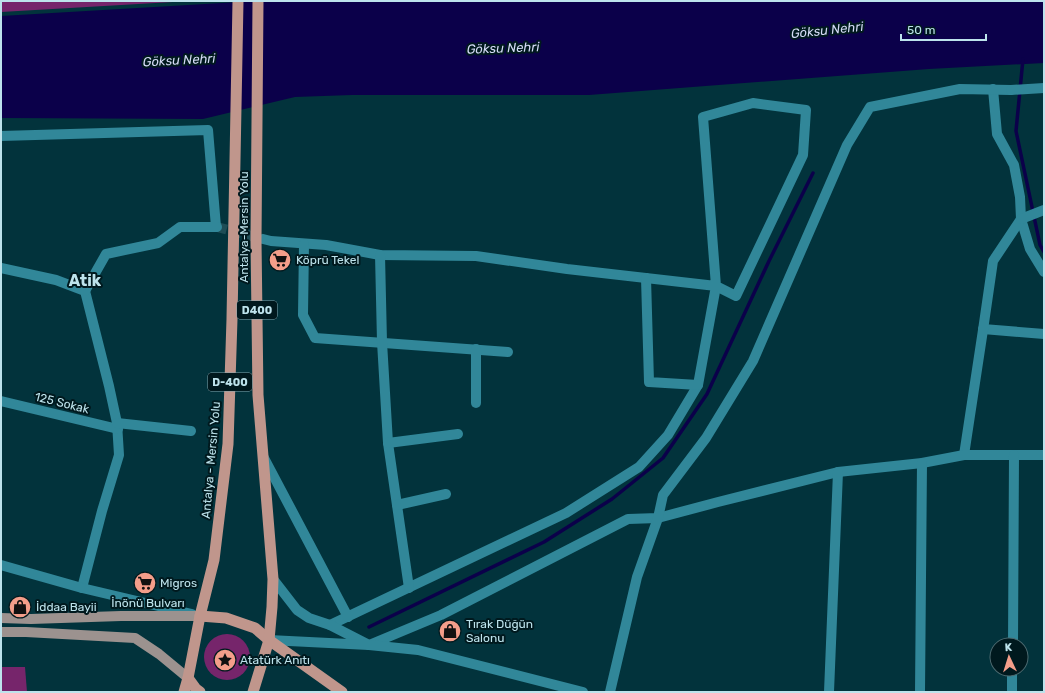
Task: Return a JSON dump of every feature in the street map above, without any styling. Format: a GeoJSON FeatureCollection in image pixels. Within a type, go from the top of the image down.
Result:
{"type":"FeatureCollection","features":[{"type":"Feature","properties":{"kind":"highway","name":"Antalya - Mersin Yolu"},"geometry":{"type":"LineString","coordinates":[[184,692],[200,616],[214,560],[228,444],[238,1]]}},
{"type":"Feature","properties":{"kind":"highway","name":"Antalya-Mersin Yolu"},"geometry":{"type":"LineString","coordinates":[[258,1],[256,142],[258,395],[273,579]]}},
{"type":"Feature","properties":{"kind":"highway"},"geometry":{"type":"LineString","coordinates":[[253,692],[269,640],[273,579]]}},
{"type":"Feature","properties":{"kind":"highway"},"geometry":{"type":"LineString","coordinates":[[200,616],[226,618],[255,628],[269,640],[342,692]]}},
{"type":"Feature","properties":{"kind":"highway"},"geometry":{"type":"LineString","coordinates":[[188,678],[200,692]]}},
{"type":"Feature","properties":{"kind":"main road","name":"İnönü Bulvarı"},"geometry":{"type":"LineString","coordinates":[[1,618],[31,619],[121,616],[200,616]]}},
{"type":"Feature","properties":{"kind":"main road"},"geometry":{"type":"LineString","coordinates":[[1,632],[33,632],[135,638],[159,654],[188,678]]}},
{"type":"Feature","properties":{"kind":"street"},"geometry":{"type":"LineString","coordinates":[[610,692],[637,577],[658,518],[663,495],[706,438],[753,361],[847,145],[870,107],[960,89],[1011,90],[1040,88]]}},
{"type":"Feature","properties":{"kind":"street"},"geometry":{"type":"LineString","coordinates":[[994,89],[997,134],[1014,165],[1020,197],[1021,219],[1030,249],[1044,272]]}},
{"type":"Feature","properties":{"kind":"street"},"geometry":{"type":"LineString","coordinates":[[264,239],[271,241],[326,245],[380,255],[476,256],[567,269],[716,286],[736,296],[803,155],[806,110],[753,103],[703,117],[705,127],[716,286],[698,385],[668,435],[639,467],[566,514],[330,625]]}},
{"type":"Feature","properties":{"kind":"street"},"geometry":{"type":"LineString","coordinates":[[1,136],[208,130],[216,227],[180,227],[158,243],[106,254],[85,291],[109,386],[117,426],[120,455],[102,511],[82,588]]}},
{"type":"Feature","properties":{"kind":"street"},"geometry":{"type":"LineString","coordinates":[[964,454],[984,329],[992,261],[1021,219],[1044,210]]}},
{"type":"Feature","properties":{"kind":"street"},"geometry":{"type":"LineString","coordinates":[[304,244],[303,315],[315,338],[508,352]]}},
{"type":"Feature","properties":{"kind":"street"},"geometry":{"type":"LineString","coordinates":[[380,255],[382,342],[388,443],[409,588]]}},
{"type":"Feature","properties":{"kind":"street"},"geometry":{"type":"LineString","coordinates":[[1,268],[56,280],[85,291]]}},
{"type":"Feature","properties":{"kind":"street"},"geometry":{"type":"LineString","coordinates":[[646,278],[649,382],[698,385]]}},
{"type":"Feature","properties":{"kind":"street"},"geometry":{"type":"LineString","coordinates":[[984,329],[1044,334]]}},
{"type":"Feature","properties":{"kind":"street"},"geometry":{"type":"LineString","coordinates":[[476,349],[476,403]]}},
{"type":"Feature","properties":{"kind":"street","name":"125 Sokak"},"geometry":{"type":"LineString","coordinates":[[1,401],[117,426],[191,431]]}},
{"type":"Feature","properties":{"kind":"street"},"geometry":{"type":"LineString","coordinates":[[388,443],[458,434]]}},
{"type":"Feature","properties":{"kind":"street"},"geometry":{"type":"LineString","coordinates":[[262,454],[348,617]]}},
{"type":"Feature","properties":{"kind":"street"},"geometry":{"type":"LineString","coordinates":[[273,579],[297,610],[309,618],[330,625],[369,645],[442,615],[628,519],[658,518],[838,472],[922,463],[964,454],[1044,455]]}},
{"type":"Feature","properties":{"kind":"street"},"geometry":{"type":"LineString","coordinates":[[1012,637],[1014,455]]}},
{"type":"Feature","properties":{"kind":"street"},"geometry":{"type":"LineString","coordinates":[[920,692],[922,463]]}},
{"type":"Feature","properties":{"kind":"street"},"geometry":{"type":"LineString","coordinates":[[829,692],[838,472]]}},
{"type":"Feature","properties":{"kind":"street"},"geometry":{"type":"LineString","coordinates":[[397,505],[446,494]]}},
{"type":"Feature","properties":{"kind":"street"},"geometry":{"type":"LineString","coordinates":[[1,565],[82,588],[200,616]]}},
{"type":"Feature","properties":{"kind":"street"},"geometry":{"type":"LineString","coordinates":[[269,640],[369,645],[418,650],[583,692]]}},
{"type":"Feature","properties":{"kind":"street"},"geometry":{"type":"LineString","coordinates":[[1012,677],[1012,692]]}},
{"type":"Feature","properties":{"kind":"shaded area"},"geometry":{"type":"Polygon","coordinates":[[[1,1],[190,1],[1,12],[1,1]]]}},
{"type":"Feature","properties":{"kind":"shaded area"},"geometry":{"type":"Polygon","coordinates":[[[222,634],[232,634],[244,640],[249,648],[249,666],[244,674],[236,679],[222,680],[214,677],[207,670],[204,662],[204,652],[207,644],[214,637],[222,634]]]}},
{"type":"Feature","properties":{"kind":"shaded area"},"geometry":{"type":"Polygon","coordinates":[[[1,667],[25,667],[27,692],[1,692],[1,667]]]}},
{"type":"Feature","properties":{"kind":"water","name":"Göksu Nehri"},"geometry":{"type":"Polygon","coordinates":[[[257,1],[1044,1],[1044,63],[929,69],[589,95],[352,95],[295,97],[203,119],[1,118],[1,16],[257,1]]]}},
{"type":"Feature","properties":{"kind":"waterway"},"geometry":{"type":"LineString","coordinates":[[1023,59],[1016,131],[1040,245],[1044,252]]}},
{"type":"Feature","properties":{"kind":"waterway"},"geometry":{"type":"LineString","coordinates":[[369,627],[544,542],[612,499],[663,458],[707,394],[769,261],[813,173]]}},
{"type":"Feature","properties":{"kind":"tunnel"},"geometry":{"type":"LineString","coordinates":[[217,227],[263,239]]}},
{"type":"Feature","properties":{"kind":"place","name":"Köprü Tekel"},"geometry":{"type":"Point","coordinates":[280,260]}},
{"type":"Feature","properties":{"kind":"place","name":"Migros"},"geometry":{"type":"Point","coordinates":[145,583]}},
{"type":"Feature","properties":{"kind":"place","name":"İddaa Bayii"},"geometry":{"type":"Point","coordinates":[20,607]}},
{"type":"Feature","properties":{"kind":"place","name":"Tırak Düğün Salonu"},"geometry":{"type":"Point","coordinates":[450,631]}},
{"type":"Feature","properties":{"kind":"place","name":"Atatürk Anıtı"},"geometry":{"type":"Point","coordinates":[225,660]}},
{"type":"Feature","properties":{"kind":"district","name":"Atik"},"geometry":{"type":"Point","coordinates":[85,280]}}]}
